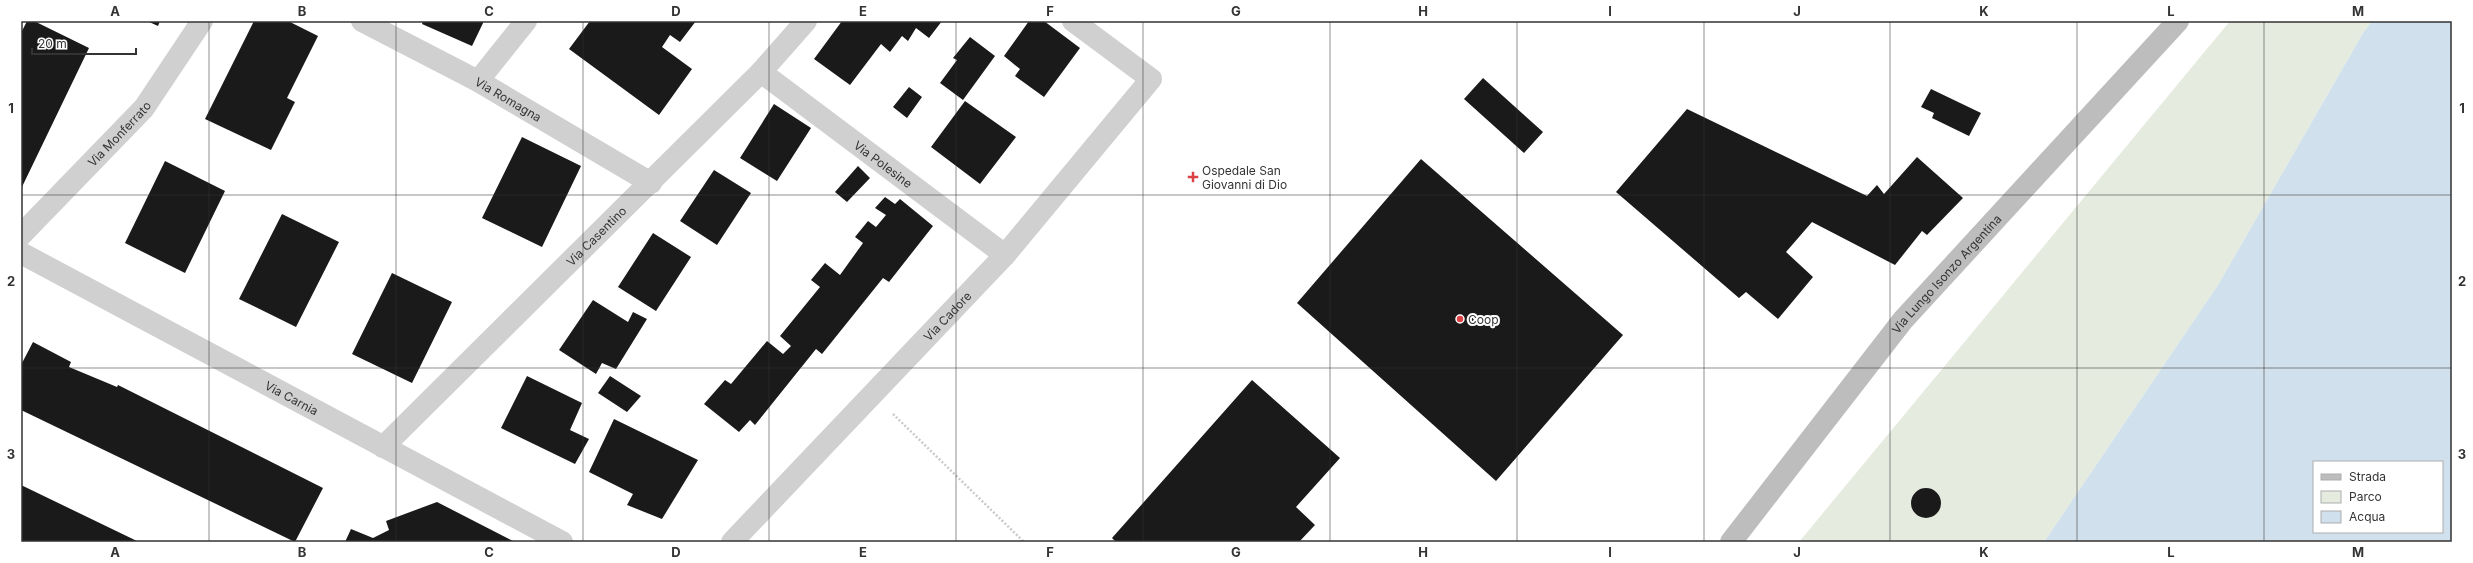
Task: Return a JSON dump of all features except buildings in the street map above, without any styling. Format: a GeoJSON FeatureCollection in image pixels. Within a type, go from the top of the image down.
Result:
{"type":"FeatureCollection","features":[{"type":"Feature","properties":{"kind":"main road","name":"Via Lungo Isonzo Argentina"},"geometry":{"type":"LineString","coordinates":[[1731,542],[1903,320],[2178,21]]}},
{"type":"Feature","properties":{"kind":"street","name":"Via Monferrato"},"geometry":{"type":"LineString","coordinates":[[21,235],[144,108],[202,21]]}},
{"type":"Feature","properties":{"kind":"street","name":"Via Romagna"},"geometry":{"type":"LineString","coordinates":[[362,21],[478,81],[651,183]]}},
{"type":"Feature","properties":{"kind":"street"},"geometry":{"type":"LineString","coordinates":[[478,81],[526,21]]}},
{"type":"Feature","properties":{"kind":"street","name":"Via Casentino"},"geometry":{"type":"LineString","coordinates":[[383,447],[651,183],[761,72],[806,21]]}},
{"type":"Feature","properties":{"kind":"street","name":"Via Cadore"},"geometry":{"type":"LineString","coordinates":[[732,542],[1005,255],[1150,79],[1073,21]]}},
{"type":"Feature","properties":{"kind":"street","name":"Via Polesine"},"geometry":{"type":"LineString","coordinates":[[761,72],[1005,255]]}},
{"type":"Feature","properties":{"kind":"street","name":"Via Carnia"},"geometry":{"type":"LineString","coordinates":[[21,253],[562,542]]}},
{"type":"Feature","properties":{"kind":"path"},"geometry":{"type":"LineString","coordinates":[[872,394],[1024,542]]}},
{"type":"Feature","properties":{"kind":"green space"},"geometry":{"type":"Polygon","coordinates":[[[2230,21],[2372,21],[2363,33],[2218,285],[2044,542],[1799,542],[2230,21]]]}},
{"type":"Feature","properties":{"kind":"water"},"geometry":{"type":"Polygon","coordinates":[[[2372,21],[2452,21],[2452,542],[2044,542],[2218,285],[2363,33],[2372,21]]]}},
{"type":"Feature","properties":{"kind":"place","name":"Ospedale San Giovanni di Dio"},"geometry":{"type":"Point","coordinates":[1193,177]}},
{"type":"Feature","properties":{"kind":"place","name":"Coop"},"geometry":{"type":"Point","coordinates":[1460,319]}}]}
